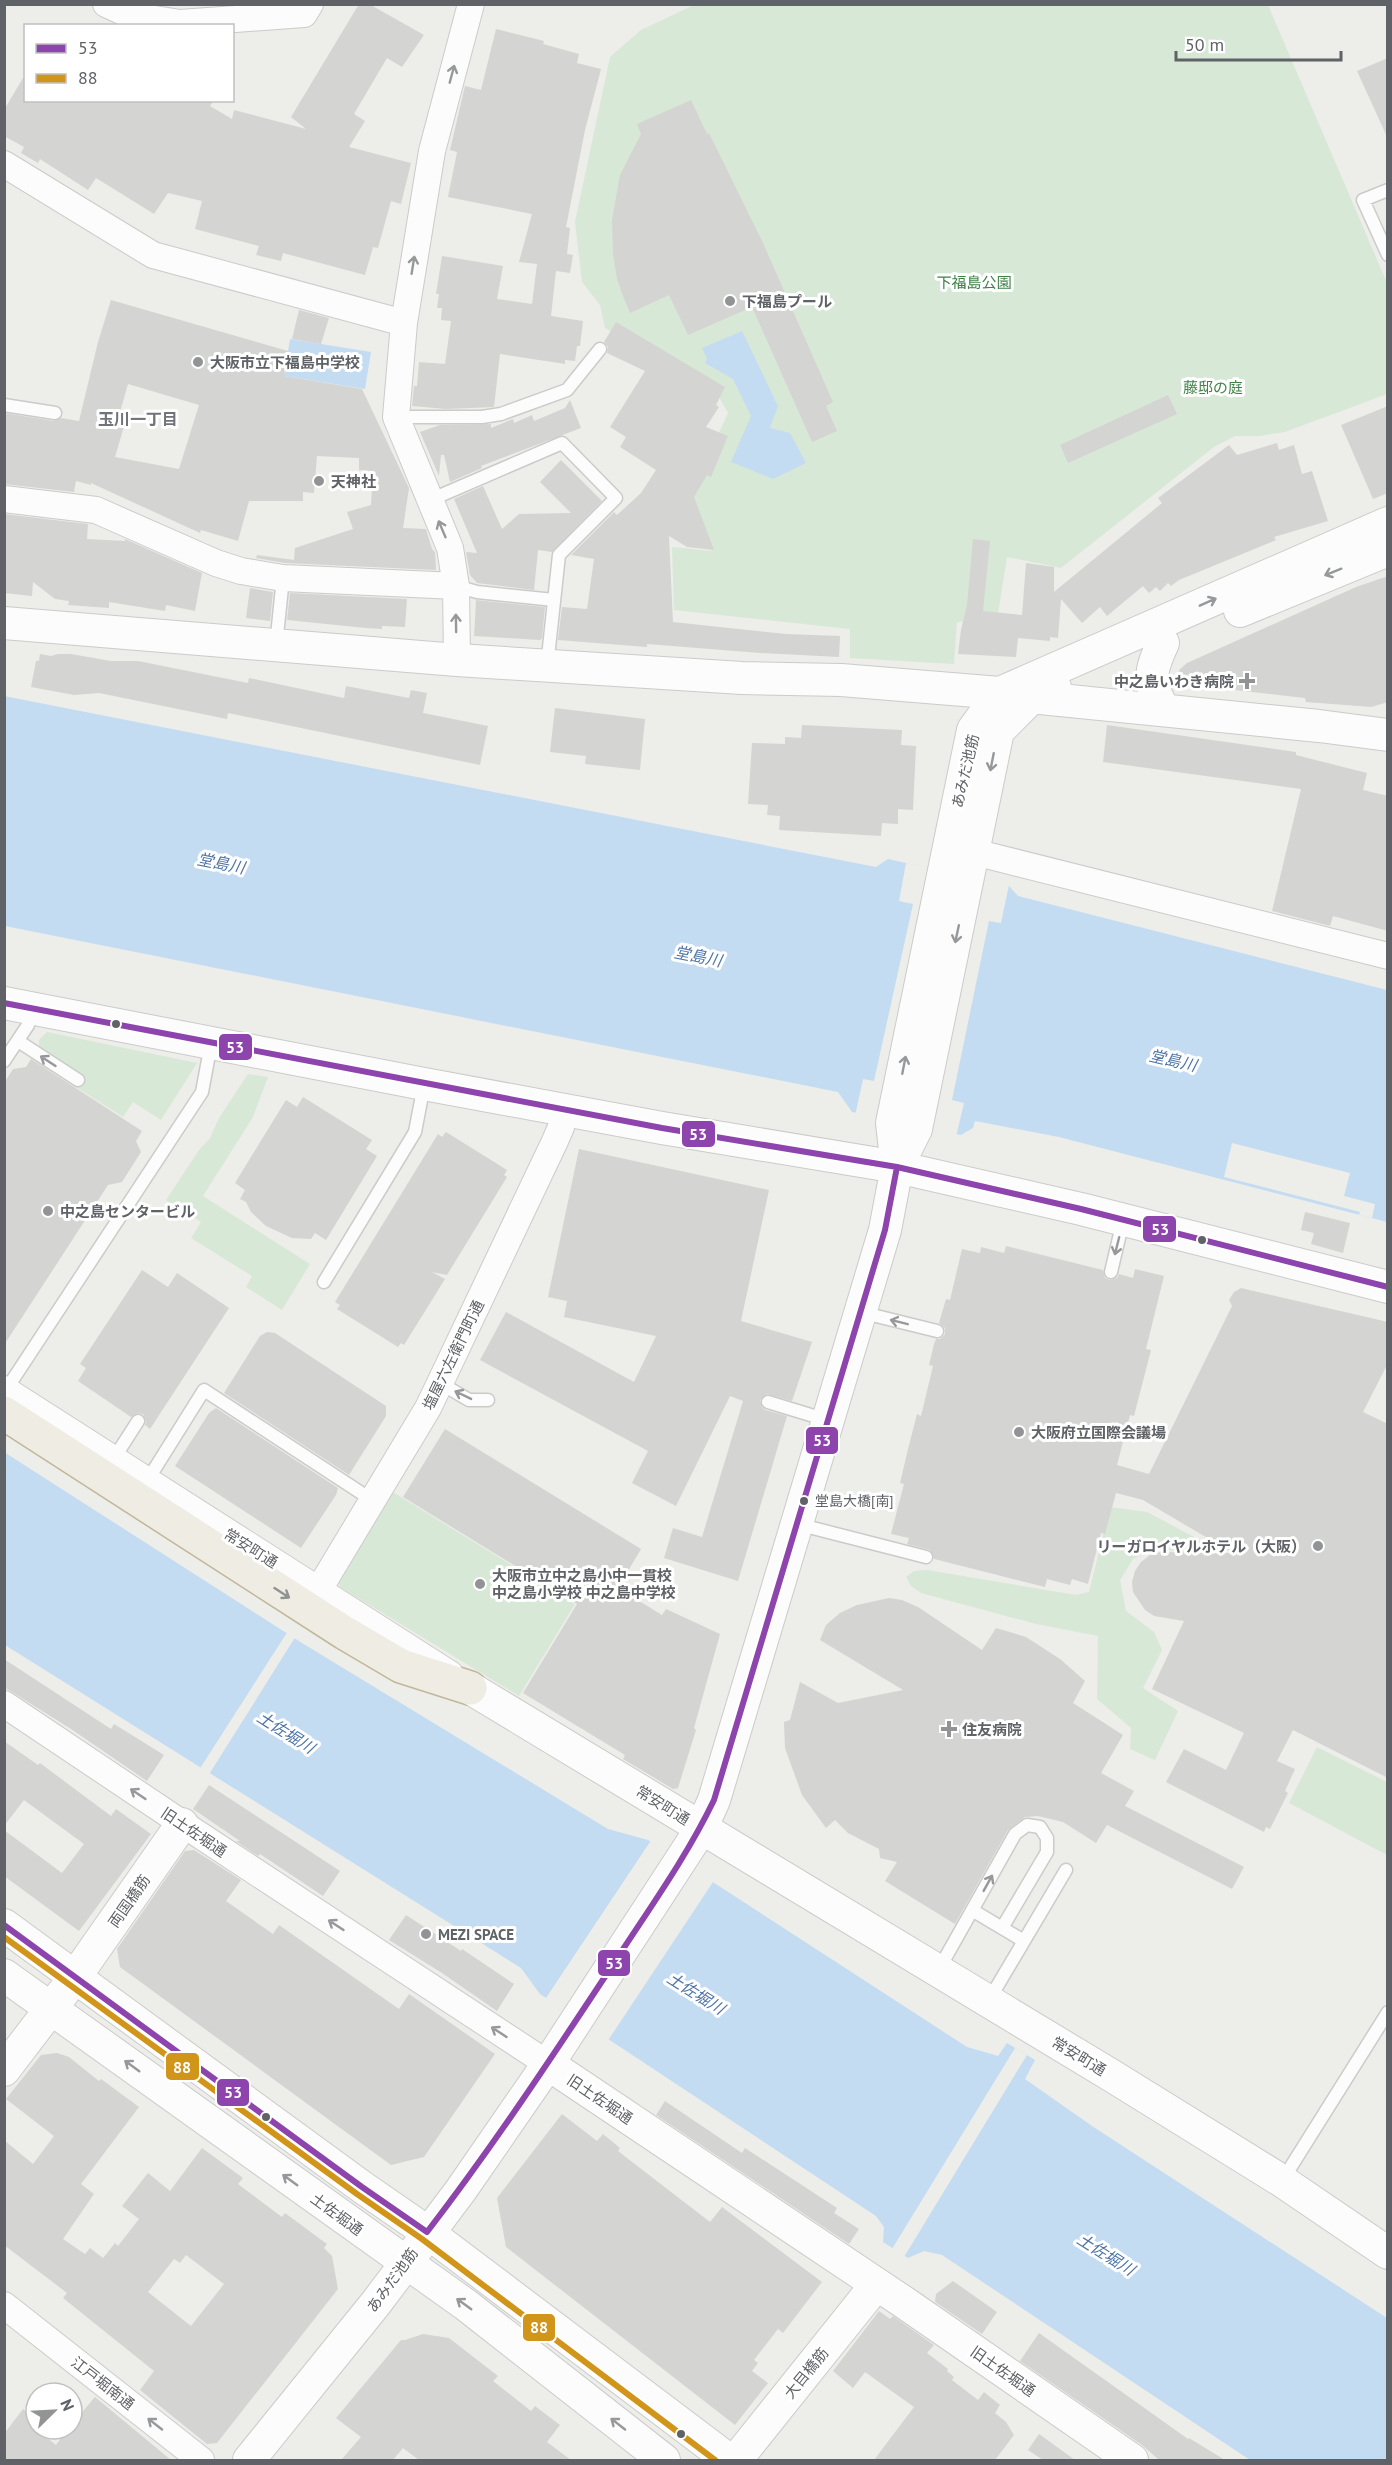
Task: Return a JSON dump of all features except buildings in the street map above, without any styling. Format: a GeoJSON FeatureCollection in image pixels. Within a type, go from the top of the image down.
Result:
{"type":"FeatureCollection","features":[{"type":"Feature","properties":{"kind":"highway"},"geometry":{"type":"LineString","coordinates":[[5,1397],[146,1493],[335,1627],[401,1666],[470,1688]]}},
{"type":"Feature","properties":{"kind":"street"},"geometry":{"type":"LineString","coordinates":[[106,4],[130,15],[180,23],[304,14],[310,4]]}},
{"type":"Feature","properties":{"kind":"street"},"geometry":{"type":"LineString","coordinates":[[457,660],[456,586],[450,548],[396,417],[404,322],[432,152],[470,5]]}},
{"type":"Feature","properties":{"kind":"street"},"geometry":{"type":"LineString","coordinates":[[4,164],[153,255],[404,322]]}},
{"type":"Feature","properties":{"kind":"street"},"geometry":{"type":"LineString","coordinates":[[4,499],[96,510],[216,563],[241,571],[283,578],[456,586]]}},
{"type":"Feature","properties":{"kind":"street"},"geometry":{"type":"LineString","coordinates":[[1000,693],[1388,523]]}},
{"type":"Feature","properties":{"kind":"street","name":"あみだ池筋"},"geometry":{"type":"LineString","coordinates":[[249,2460],[376,2303],[461,2190],[548,2064],[693,1842],[714,1800],[885,1230],[904,1125],[962,867],[998,731],[1043,692],[1388,550]]}},
{"type":"Feature","properties":{"kind":"street"},"geometry":{"type":"LineString","coordinates":[[4,623],[457,660],[742,678],[841,680],[1000,693],[1010,697],[1043,692],[1164,710],[1388,735]]}},
{"type":"Feature","properties":{"kind":"street"},"geometry":{"type":"LineString","coordinates":[[1163,643],[1153,664],[1151,677],[1156,698],[1164,710]]}},
{"type":"Feature","properties":{"kind":"street"},"geometry":{"type":"LineString","coordinates":[[972,735],[995,714],[1043,692]]}},
{"type":"Feature","properties":{"kind":"street","name":"あみだ池筋"},"geometry":{"type":"LineString","coordinates":[[962,867],[973,730],[1000,693]]}},
{"type":"Feature","properties":{"kind":"street"},"geometry":{"type":"LineString","coordinates":[[962,867],[1388,956]]}},
{"type":"Feature","properties":{"kind":"street"},"geometry":{"type":"LineString","coordinates":[[18,1005],[424,1084],[897,1167],[1124,1220],[1388,1287]]}},
{"type":"Feature","properties":{"kind":"street","name":"塩屋六左衛門町通"},"geometry":{"type":"LineString","coordinates":[[318,1591],[440,1383],[555,1141],[561,1127],[562,1108]]}},
{"type":"Feature","properties":{"kind":"street","name":"常安町通"},"geometry":{"type":"LineString","coordinates":[[5,1397],[113,1460],[146,1493],[318,1591],[412,1648],[693,1842],[734,1845],[1282,2181],[1388,2253]]}},
{"type":"Feature","properties":{"kind":"street","name":"旧土佐堀通"},"geometry":{"type":"LineString","coordinates":[[4,1704],[182,1824],[548,2064],[1132,2460]]}},
{"type":"Feature","properties":{"kind":"street","name":"両国橋筋"},"geometry":{"type":"LineString","coordinates":[[51,2009],[182,1824]]}},
{"type":"Feature","properties":{"kind":"street"},"geometry":{"type":"LineString","coordinates":[[4,1925],[362,2187],[428,2232],[729,2460]]}},
{"type":"Feature","properties":{"kind":"street","name":"土佐堀通"},"geometry":{"type":"LineString","coordinates":[[4,1975],[466,2305],[664,2460]]}},
{"type":"Feature","properties":{"kind":"street"},"geometry":{"type":"LineString","coordinates":[[4,2070],[51,2009]]}},
{"type":"Feature","properties":{"kind":"street","name":"大目橋筋"},"geometry":{"type":"LineString","coordinates":[[736,2460],[876,2285]]}},
{"type":"Feature","properties":{"kind":"street","name":"江戸堀南通"},"geometry":{"type":"LineString","coordinates":[[4,2305],[201,2460]]}},
{"type":"Feature","properties":{"kind":"lane"},"geometry":{"type":"LineString","coordinates":[[1388,190],[1364,200],[1388,255]]}},
{"type":"Feature","properties":{"kind":"lane"},"geometry":{"type":"LineString","coordinates":[[396,417],[482,417],[501,414],[567,390],[600,349]]}},
{"type":"Feature","properties":{"kind":"lane"},"geometry":{"type":"LineString","coordinates":[[4,405],[55,413]]}},
{"type":"Feature","properties":{"kind":"lane"},"geometry":{"type":"LineString","coordinates":[[430,500],[562,443],[616,498],[559,555],[547,666]]}},
{"type":"Feature","properties":{"kind":"lane"},"geometry":{"type":"LineString","coordinates":[[276,646],[283,578]]}},
{"type":"Feature","properties":{"kind":"lane"},"geometry":{"type":"LineString","coordinates":[[456,586],[477,592],[554,600]]}},
{"type":"Feature","properties":{"kind":"lane"},"geometry":{"type":"LineString","coordinates":[[4,1061],[28,1025],[18,1005]]}},
{"type":"Feature","properties":{"kind":"lane"},"geometry":{"type":"LineString","coordinates":[[18,1041],[78,1080]]}},
{"type":"Feature","properties":{"kind":"lane"},"geometry":{"type":"LineString","coordinates":[[5,1397],[202,1092],[211,1043]]}},
{"type":"Feature","properties":{"kind":"lane"},"geometry":{"type":"LineString","coordinates":[[324,1282],[415,1132],[424,1084]]}},
{"type":"Feature","properties":{"kind":"lane"},"geometry":{"type":"LineString","coordinates":[[1111,1272],[1124,1220]]}},
{"type":"Feature","properties":{"kind":"lane"},"geometry":{"type":"LineString","coordinates":[[860,1312],[938,1331]]}},
{"type":"Feature","properties":{"kind":"lane"},"geometry":{"type":"LineString","coordinates":[[440,1383],[469,1400],[488,1400]]}},
{"type":"Feature","properties":{"kind":"lane"},"geometry":{"type":"LineString","coordinates":[[146,1493],[204,1390],[372,1500]]}},
{"type":"Feature","properties":{"kind":"lane"},"geometry":{"type":"LineString","coordinates":[[768,1402],[828,1420]]}},
{"type":"Feature","properties":{"kind":"lane"},"geometry":{"type":"LineString","coordinates":[[113,1460],[138,1421]]}},
{"type":"Feature","properties":{"kind":"lane"},"geometry":{"type":"LineString","coordinates":[[797,1524],[926,1557]]}},
{"type":"Feature","properties":{"kind":"lane"},"geometry":{"type":"LineString","coordinates":[[938,1970],[1015,1834],[1027,1826],[1040,1827],[1047,1838],[1047,1852],[1002,1928]]}},
{"type":"Feature","properties":{"kind":"lane"},"geometry":{"type":"LineString","coordinates":[[988,2001],[1066,1870]]}},
{"type":"Feature","properties":{"kind":"lane"},"geometry":{"type":"LineString","coordinates":[[972,1910],[1024,1941]]}},
{"type":"Feature","properties":{"kind":"lane"},"geometry":{"type":"LineString","coordinates":[[1282,2181],[1388,2012]]}},
{"type":"Feature","properties":{"kind":"green space","name":"下福島公園"},"geometry":{"type":"Polygon","coordinates":[[[694,5],[1268,5],[1387,283],[1387,394],[1285,432],[1259,436],[1235,436],[1214,447],[1061,568],[1007,557],[997,620],[957,622],[954,664],[850,658],[850,629],[674,610],[672,547],[712,551],[691,494],[728,413],[715,390],[605,328],[600,305],[582,282],[575,222],[610,57],[641,30],[694,5]]]}},
{"type":"Feature","properties":{"kind":"green space"},"geometry":{"type":"Polygon","coordinates":[[[47,1032],[197,1063],[161,1120],[133,1102],[123,1117],[76,1087],[83,1075],[39,1046],[39,1040],[47,1032]]]}},
{"type":"Feature","properties":{"kind":"green space"},"geometry":{"type":"Polygon","coordinates":[[[248,1074],[268,1077],[253,1117],[203,1196],[310,1264],[282,1310],[246,1287],[252,1276],[191,1238],[201,1222],[166,1200],[199,1150],[210,1138],[219,1118],[248,1074]]]}},
{"type":"Feature","properties":{"kind":"green space"},"geometry":{"type":"Polygon","coordinates":[[[391,1491],[575,1604],[519,1696],[340,1587],[338,1581],[391,1491]]]}},
{"type":"Feature","properties":{"kind":"green space"},"geometry":{"type":"Polygon","coordinates":[[[1110,1507],[1147,1512],[1213,1547],[1201,1569],[1183,1553],[1159,1547],[1133,1559],[1120,1580],[1126,1611],[1154,1632],[1162,1650],[1143,1688],[1178,1711],[1155,1760],[1130,1749],[1131,1728],[1097,1699],[1098,1636],[1036,1624],[921,1593],[911,1586],[906,1577],[914,1571],[927,1570],[1076,1595],[1089,1592],[1110,1507]]]}},
{"type":"Feature","properties":{"kind":"green space"},"geometry":{"type":"Polygon","coordinates":[[[1317,1747],[1387,1782],[1387,1855],[1289,1803],[1317,1747]]]}},
{"type":"Feature","properties":{"kind":"water"},"geometry":{"type":"Polygon","coordinates":[[[742,331],[778,406],[770,428],[790,433],[806,463],[773,479],[731,462],[751,416],[733,379],[705,363],[707,359],[702,348],[742,331]]]}},
{"type":"Feature","properties":{"kind":"water"},"geometry":{"type":"Polygon","coordinates":[[[290,339],[371,352],[365,389],[284,376],[290,339]]]}},
{"type":"Feature","properties":{"kind":"water","name":"堂島川"},"geometry":{"type":"Polygon","coordinates":[[[4,696],[876,867],[888,859],[1009,886],[1018,896],[1387,990],[1387,1222],[1059,1137],[975,1121],[973,1128],[961,1135],[852,1112],[838,1092],[5,926],[4,696]]]}},
{"type":"Feature","properties":{"kind":"water","name":"土佐堀川"},"geometry":{"type":"Polygon","coordinates":[[[4,1452],[302,1643],[608,1829],[648,1840],[967,2047],[998,2056],[1007,2043],[1035,2060],[1025,2079],[1092,2126],[1387,2318],[1387,2460],[1250,2460],[942,2255],[924,2251],[908,2258],[883,2242],[884,2227],[876,2216],[540,1994],[521,1968],[5,1645],[4,1452]]]}},
{"type":"Feature","properties":{"kind":"pier"},"geometry":{"type":"Polygon","coordinates":[[[906,863],[1009,885],[1001,923],[989,921],[952,1100],[964,1103],[956,1137],[855,1116],[863,1079],[874,1081],[913,904],[899,901],[906,863]]]}},
{"type":"Feature","properties":{"kind":"pier"},"geometry":{"type":"Polygon","coordinates":[[[1232,1143],[1350,1173],[1344,1196],[1375,1204],[1372,1218],[1359,1215],[1360,1212],[1224,1177],[1232,1143]]]}},
{"type":"Feature","properties":{"kind":"pier"},"geometry":{"type":"Polygon","coordinates":[[[288,1631],[296,1636],[208,1776],[199,1770],[288,1631]]]}},
{"type":"Feature","properties":{"kind":"pier"},"geometry":{"type":"Polygon","coordinates":[[[652,1839],[715,1879],[607,2042],[544,2001],[652,1839]]]}},
{"type":"Feature","properties":{"kind":"pier"},"geometry":{"type":"Polygon","coordinates":[[[1015,2048],[1027,2055],[904,2257],[900,2257],[892,2249],[1015,2048]]]}},
{"type":"Feature","properties":{"kind":"transit line","name":"53"},"geometry":{"type":"LineString","coordinates":[[4,1003],[662,1128],[897,1167],[1081,1209],[1388,1287]]}},
{"type":"Feature","properties":{"kind":"transit line","name":"53"},"geometry":{"type":"LineString","coordinates":[[4,1925],[427,2232],[500,2133],[569,2031],[667,1883],[714,1800],[885,1230],[897,1167]]}},
{"type":"Feature","properties":{"kind":"transit line","name":"88"},"geometry":{"type":"LineString","coordinates":[[4,1937],[422,2239],[715,2460]]}},
{"type":"Feature","properties":{"kind":"place","name":"下福島プール"},"geometry":{"type":"Point","coordinates":[730,301]}},
{"type":"Feature","properties":{"kind":"place","name":"大阪市立下福島中学校"},"geometry":{"type":"Point","coordinates":[198,362]}},
{"type":"Feature","properties":{"kind":"place","name":"天神社"},"geometry":{"type":"Point","coordinates":[319,481]}},
{"type":"Feature","properties":{"kind":"place","name":"中之島いわき病院"},"geometry":{"type":"Point","coordinates":[1247,681]}},
{"type":"Feature","properties":{"kind":"place","name":"中之島センタービル"},"geometry":{"type":"Point","coordinates":[48,1211]}},
{"type":"Feature","properties":{"kind":"place","name":"大阪府立国際会議場"},"geometry":{"type":"Point","coordinates":[1019,1432]}},
{"type":"Feature","properties":{"kind":"place","name":"堂島大橋[南]"},"geometry":{"type":"Point","coordinates":[804,1501]}},
{"type":"Feature","properties":{"kind":"place","name":"リーガロイヤルホテル（大阪）"},"geometry":{"type":"Point","coordinates":[1318,1546]}},
{"type":"Feature","properties":{"kind":"place","name":"大阪市立中之島小中一貫校 中之島小学校 中之島中学校"},"geometry":{"type":"Point","coordinates":[480,1584]}},
{"type":"Feature","properties":{"kind":"place","name":"住友病院"},"geometry":{"type":"Point","coordinates":[949,1729]}},
{"type":"Feature","properties":{"kind":"place","name":"MEZI SPACE"},"geometry":{"type":"Point","coordinates":[426,1934]}},
{"type":"Feature","properties":{"kind":"district","name":"玉川一丁目"},"geometry":{"type":"Point","coordinates":[138,419]}},
{"type":"Feature","properties":{"kind":"park label","name":"藤邸の庭"},"geometry":{"type":"Point","coordinates":[1213,387]}}]}
